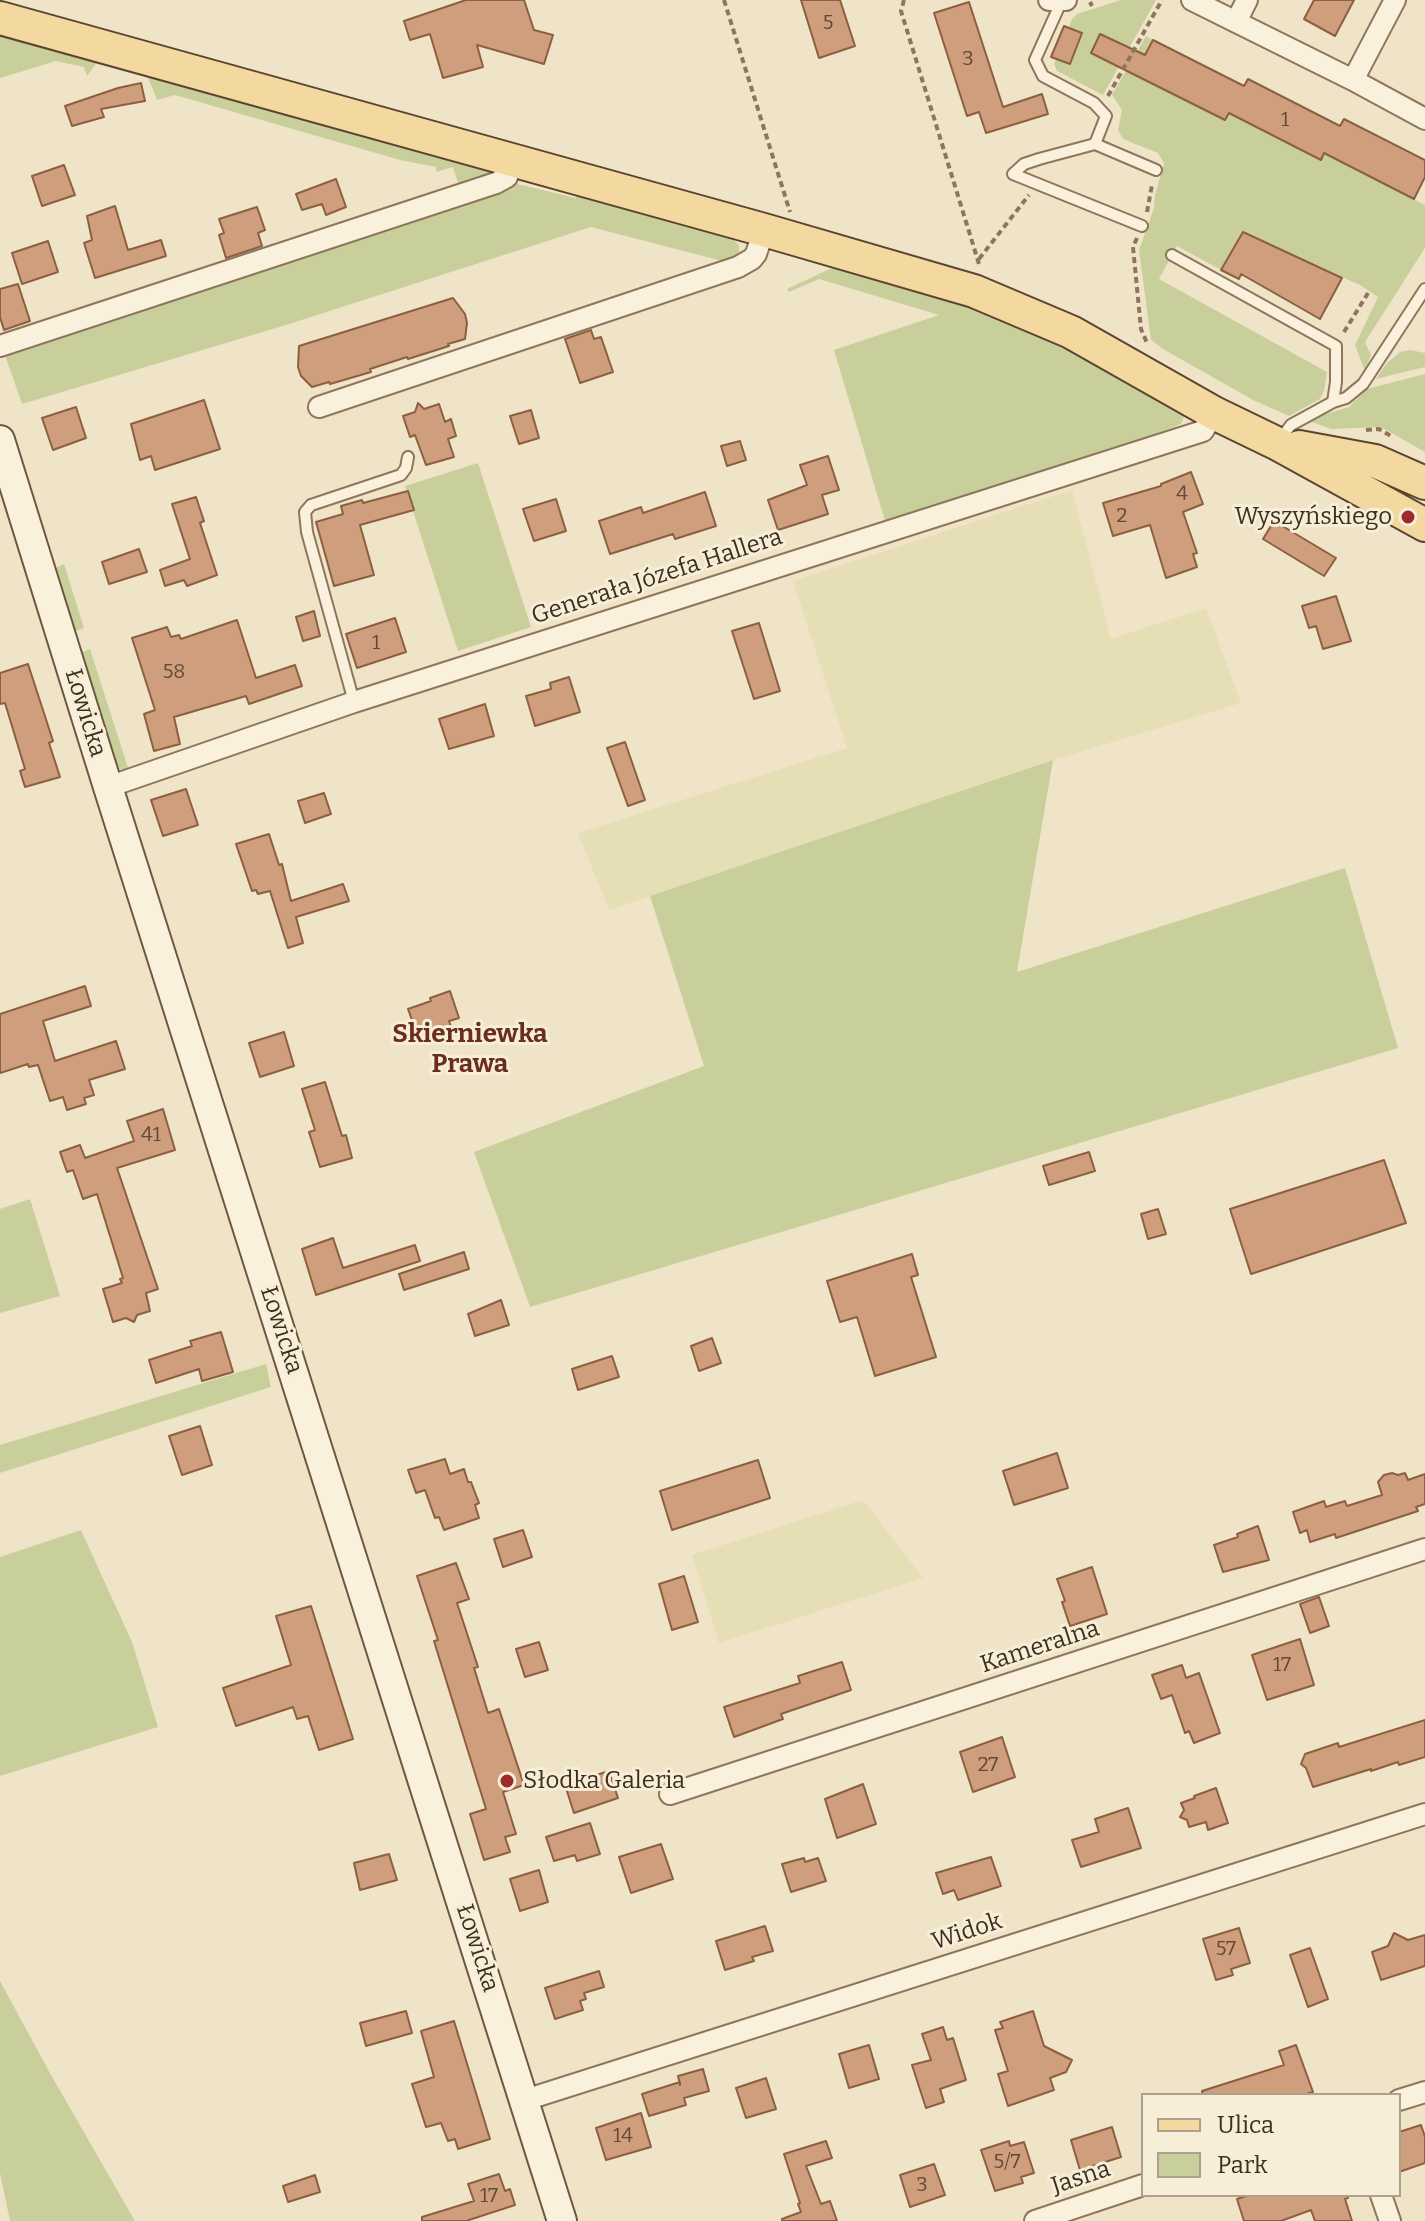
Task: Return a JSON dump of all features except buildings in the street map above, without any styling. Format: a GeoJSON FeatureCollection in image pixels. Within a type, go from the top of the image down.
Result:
{"type":"FeatureCollection","features":[{"type":"Feature","properties":{"kind":"main road"},"geometry":{"type":"LineString","coordinates":[[0,18],[974,291],[1071,332],[1214,413],[1276,443],[1425,525]]}},
{"type":"Feature","properties":{"kind":"main road"},"geometry":{"type":"LineString","coordinates":[[1276,443],[1375,461],[1425,483]]}},
{"type":"Feature","properties":{"kind":"street"},"geometry":{"type":"LineString","coordinates":[[1049,0],[1064,0]]}},
{"type":"Feature","properties":{"kind":"street"},"geometry":{"type":"LineString","coordinates":[[1192,0],[1425,119]]}},
{"type":"Feature","properties":{"kind":"street"},"geometry":{"type":"LineString","coordinates":[[1236,22],[1247,0]]}},
{"type":"Feature","properties":{"kind":"street"},"geometry":{"type":"LineString","coordinates":[[1353,80],[1395,0]]}},
{"type":"Feature","properties":{"kind":"street"},"geometry":{"type":"LineString","coordinates":[[0,346],[490,185],[507,177],[512,161]]}},
{"type":"Feature","properties":{"kind":"street"},"geometry":{"type":"LineString","coordinates":[[319,407],[746,264],[775,234]]}},
{"type":"Feature","properties":{"kind":"street","name":"Generała Józefa Hallera"},"geometry":{"type":"LineString","coordinates":[[108,787],[354,702],[1203,431],[1214,413]]}},
{"type":"Feature","properties":{"kind":"street","name":"Łowicka"},"geometry":{"type":"LineString","coordinates":[[0,440],[562,2221]]}},
{"type":"Feature","properties":{"kind":"street","name":"Kameralna"},"geometry":{"type":"LineString","coordinates":[[670,1794],[1425,1549]]}},
{"type":"Feature","properties":{"kind":"street","name":"Widok"},"geometry":{"type":"LineString","coordinates":[[525,2100],[1425,1814]]}},
{"type":"Feature","properties":{"kind":"street"},"geometry":{"type":"LineString","coordinates":[[1401,2099],[1425,2092]]}},
{"type":"Feature","properties":{"kind":"street","name":"Jasna"},"geometry":{"type":"LineString","coordinates":[[1035,2221],[1062,2217],[1141,2186]]}},
{"type":"Feature","properties":{"kind":"street"},"geometry":{"type":"LineString","coordinates":[[1382,2197],[1390,2221]]}},
{"type":"Feature","properties":{"kind":"lane"},"geometry":{"type":"LineString","coordinates":[[1064,0],[1035,60],[1043,76],[1094,103],[1106,116],[1095,144]]}},
{"type":"Feature","properties":{"kind":"lane"},"geometry":{"type":"LineString","coordinates":[[1142,226],[1013,174],[1024,164],[1095,144],[1156,170]]}},
{"type":"Feature","properties":{"kind":"lane"},"geometry":{"type":"LineString","coordinates":[[1172,255],[1336,346],[1333,402]]}},
{"type":"Feature","properties":{"kind":"lane"},"geometry":{"type":"LineString","coordinates":[[1276,443],[1291,425],[1346,398],[1363,384],[1425,289]]}},
{"type":"Feature","properties":{"kind":"lane"},"geometry":{"type":"LineString","coordinates":[[354,702],[307,532],[305,512],[311,505],[401,475],[408,457]]}},
{"type":"Feature","properties":{"kind":"path"},"geometry":{"type":"LineString","coordinates":[[724,0],[791,215],[775,234]]}},
{"type":"Feature","properties":{"kind":"path"},"geometry":{"type":"LineString","coordinates":[[904,0],[901,11],[979,259],[980,274]]}},
{"type":"Feature","properties":{"kind":"path"},"geometry":{"type":"LineString","coordinates":[[1106,99],[1162,0]]}},
{"type":"Feature","properties":{"kind":"path"},"geometry":{"type":"LineString","coordinates":[[979,259],[1038,184]]}},
{"type":"Feature","properties":{"kind":"path"},"geometry":{"type":"LineString","coordinates":[[1336,346],[1368,293]]}},
{"type":"Feature","properties":{"kind":"shaded area"},"geometry":{"type":"Polygon","coordinates":[[[1072,490],[1111,639],[1206,608],[1241,703],[1053,760],[609,910],[578,833],[847,748],[793,581],[1072,490]]]}},
{"type":"Feature","properties":{"kind":"shaded area"},"geometry":{"type":"Polygon","coordinates":[[[863,1500],[923,1578],[719,1643],[692,1555],[863,1500]]]}},
{"type":"Feature","properties":{"kind":"green space"},"geometry":{"type":"Polygon","coordinates":[[[1121,0],[1156,0],[1103,95],[1057,71],[1054,64],[1072,19],[1077,14],[1121,0]]]}},
{"type":"Feature","properties":{"kind":"green space"},"geometry":{"type":"Polygon","coordinates":[[[0,33],[98,61],[87,76],[84,67],[56,61],[0,78],[0,33]]]}},
{"type":"Feature","properties":{"kind":"green space"},"geometry":{"type":"Polygon","coordinates":[[[1146,36],[1153,40],[1136,75],[1225,120],[1229,113],[1320,159],[1324,153],[1425,205],[1425,248],[1365,342],[1371,355],[1365,371],[1355,345],[1378,297],[1360,285],[1243,233],[1221,270],[1177,246],[1159,279],[1327,372],[1320,399],[1289,416],[1253,400],[1151,340],[1139,250],[1154,208],[1164,163],[1158,153],[1123,139],[1118,130],[1122,110],[1112,95],[1146,36]]]}},
{"type":"Feature","properties":{"kind":"green space"},"geometry":{"type":"Polygon","coordinates":[[[147,75],[498,173],[459,186],[453,167],[436,172],[436,167],[400,160],[175,95],[157,100],[147,75]]]}},
{"type":"Feature","properties":{"kind":"green space"},"geometry":{"type":"Polygon","coordinates":[[[513,183],[576,198],[577,194],[730,237],[739,245],[739,254],[726,262],[591,227],[286,325],[22,404],[5,355],[513,183]]]}},
{"type":"Feature","properties":{"kind":"green space"},"geometry":{"type":"Polygon","coordinates":[[[836,266],[955,301],[1043,336],[1185,414],[1181,424],[1141,440],[885,521],[834,350],[939,315],[819,279],[789,292],[787,289],[836,266]]]}},
{"type":"Feature","properties":{"kind":"green space"},"geometry":{"type":"Polygon","coordinates":[[[1400,352],[1425,353],[1425,367],[1376,379],[1386,364],[1400,352]]]}},
{"type":"Feature","properties":{"kind":"green space"},"geometry":{"type":"Polygon","coordinates":[[[1425,374],[1425,452],[1381,427],[1331,429],[1309,421],[1349,407],[1367,389],[1425,374]]]}},
{"type":"Feature","properties":{"kind":"green space"},"geometry":{"type":"Polygon","coordinates":[[[478,463],[531,627],[458,651],[405,486],[478,463]]]}},
{"type":"Feature","properties":{"kind":"green space"},"geometry":{"type":"Polygon","coordinates":[[[64,564],[84,628],[75,631],[72,630],[53,569],[64,564]]]}},
{"type":"Feature","properties":{"kind":"green space"},"geometry":{"type":"Polygon","coordinates":[[[90,649],[129,771],[115,768],[79,653],[90,649]]]}},
{"type":"Feature","properties":{"kind":"green space"},"geometry":{"type":"Polygon","coordinates":[[[1053,760],[1017,972],[1345,868],[1398,1048],[530,1307],[474,1152],[704,1066],[650,896],[1053,760]]]}},
{"type":"Feature","properties":{"kind":"green space"},"geometry":{"type":"Polygon","coordinates":[[[30,1199],[60,1296],[0,1313],[0,1209],[30,1199]]]}},
{"type":"Feature","properties":{"kind":"green space"},"geometry":{"type":"Polygon","coordinates":[[[266,1364],[271,1387],[0,1473],[0,1445],[266,1364]]]}},
{"type":"Feature","properties":{"kind":"green space"},"geometry":{"type":"Polygon","coordinates":[[[81,1530],[132,1642],[158,1727],[0,1776],[0,1557],[81,1530]]]}},
{"type":"Feature","properties":{"kind":"green space"},"geometry":{"type":"Polygon","coordinates":[[[0,1981],[135,2221],[10,2221],[0,2173],[0,1981]]]}},
{"type":"Feature","properties":{"kind":"place","name":"Wyszyńskiego"},"geometry":{"type":"Point","coordinates":[1408,517]}},
{"type":"Feature","properties":{"kind":"place","name":"Słodka Galeria"},"geometry":{"type":"Point","coordinates":[507,1781]}},
{"type":"Feature","properties":{"kind":"district","name":"Skierniewka Prawa"},"geometry":{"type":"Point","coordinates":[470,1050]}}]}
